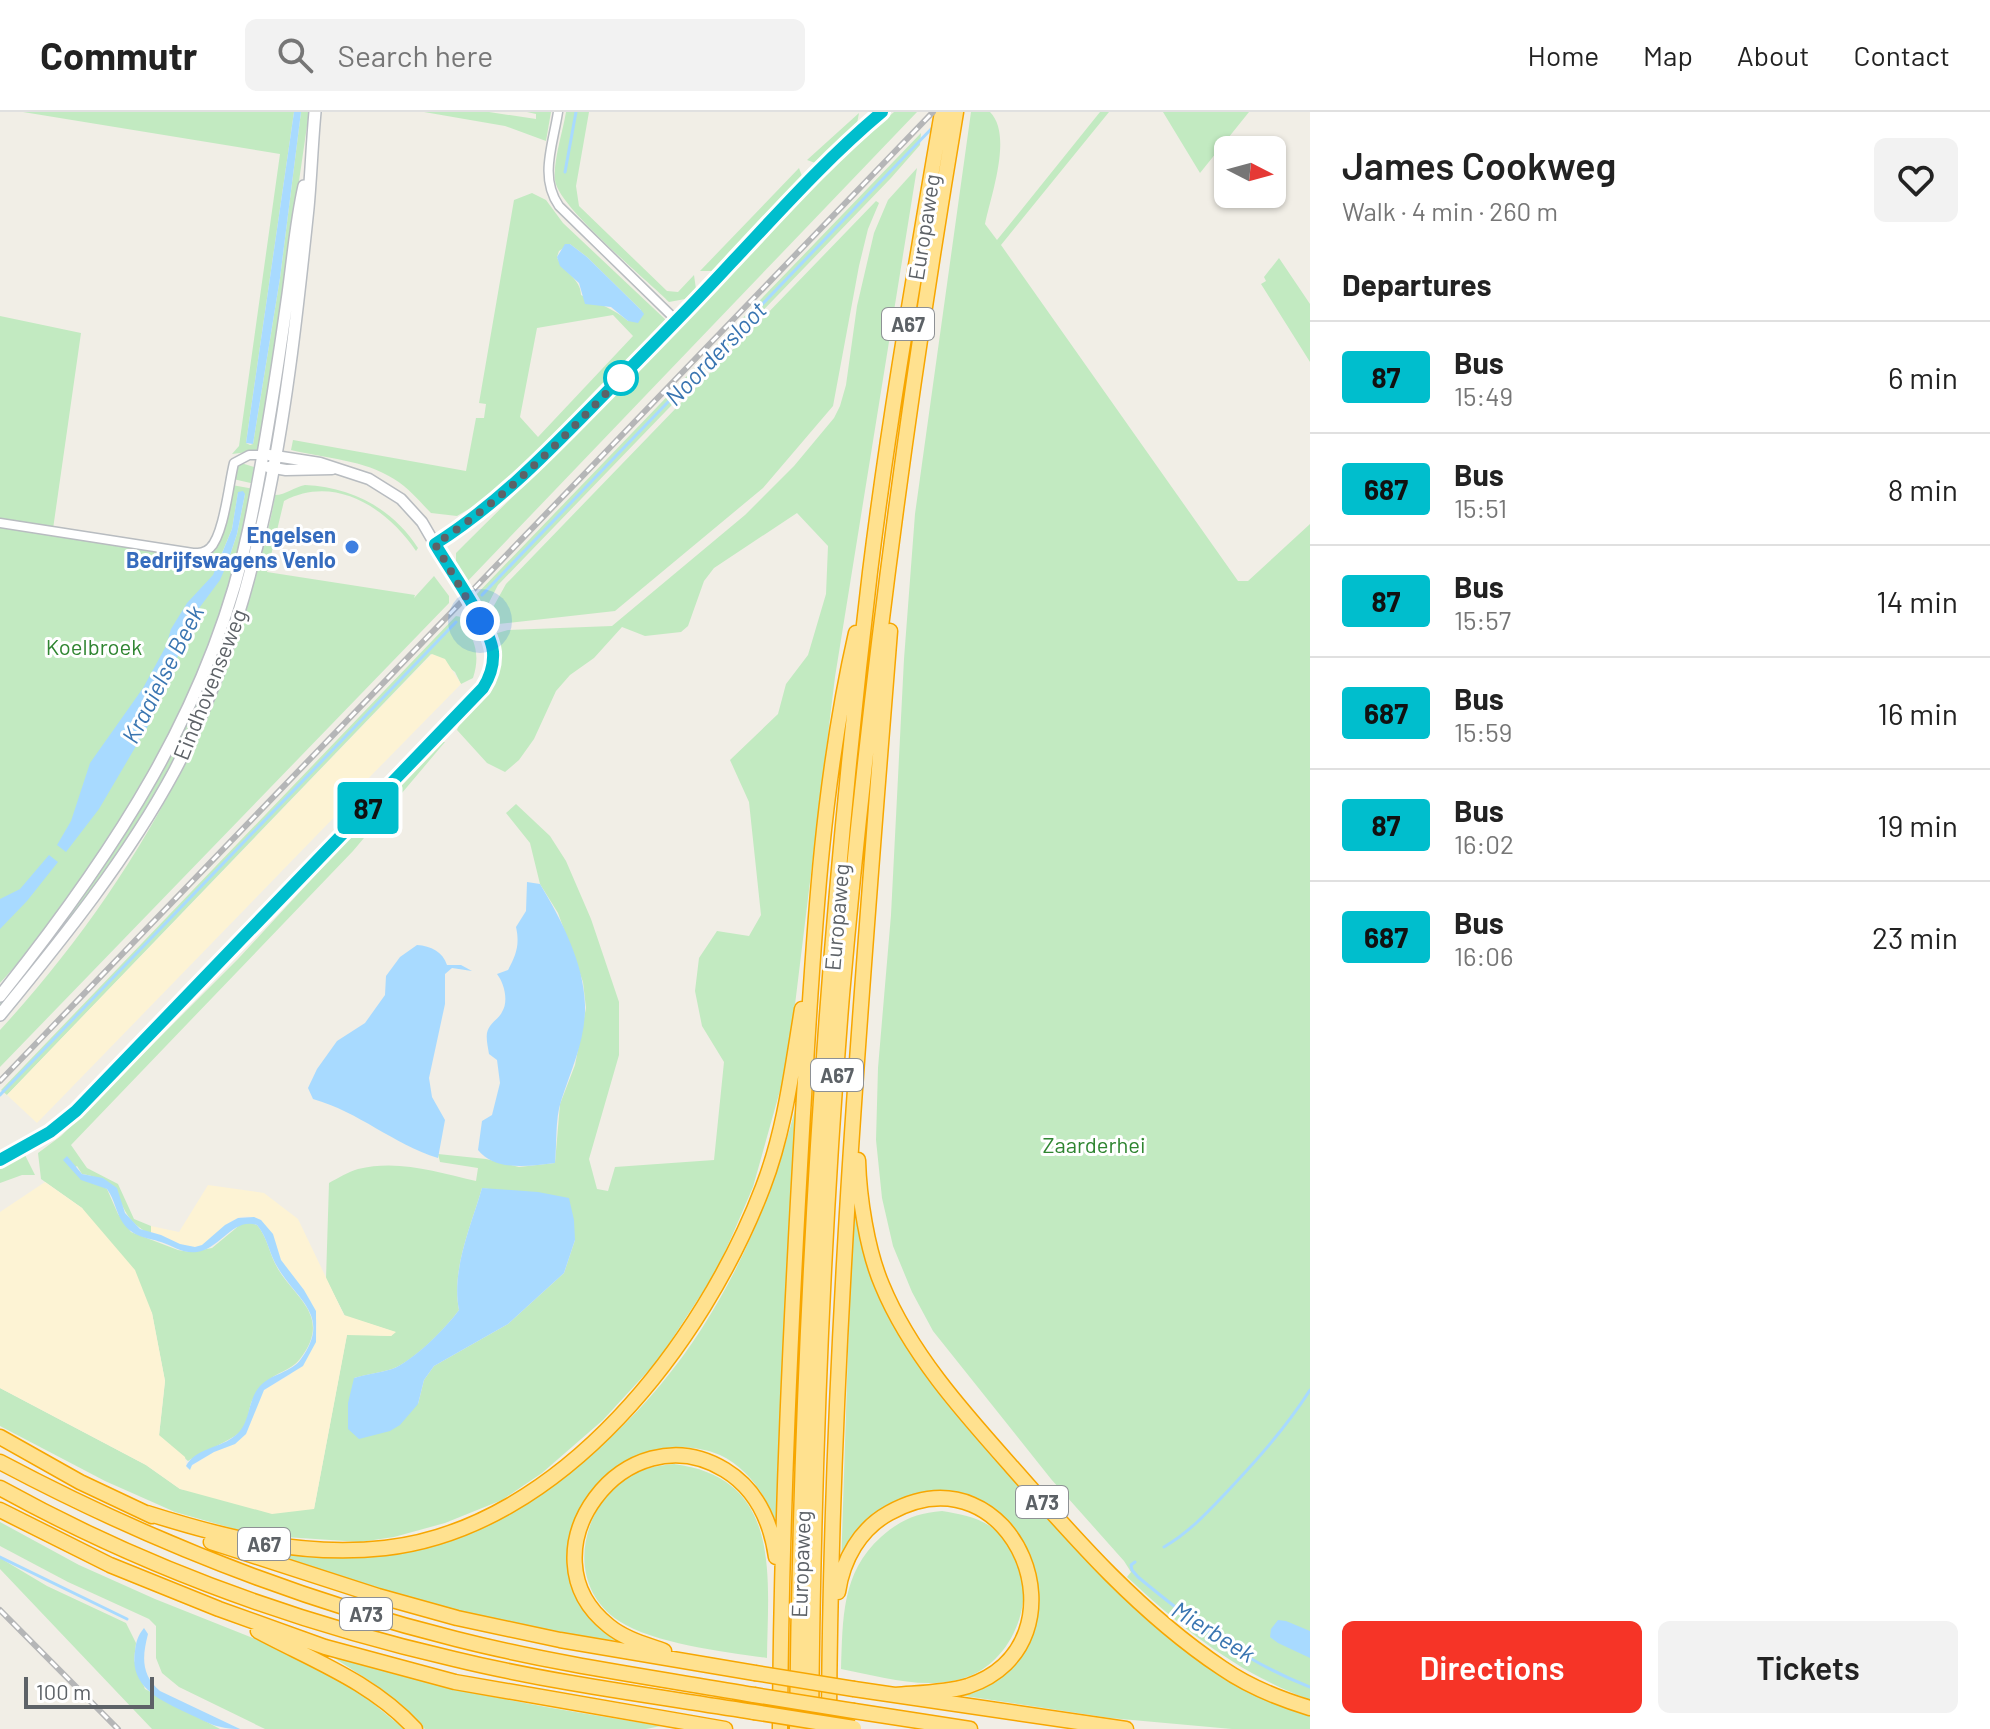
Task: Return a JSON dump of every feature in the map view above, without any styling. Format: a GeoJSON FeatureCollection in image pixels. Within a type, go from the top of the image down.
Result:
{"type":"FeatureCollection","features":[{"type":"Feature","properties":{"kind":"highway","name":"Europaweg"},"geometry":{"type":"LineString","coordinates":[[797,1729],[808,1329],[819,1129],[837,898],[870,570],[942,112]]}},
{"type":"Feature","properties":{"kind":"highway","name":"Europaweg"},"geometry":{"type":"LineString","coordinates":[[811,1729],[822,1316],[842,998],[863,774],[907,424],[956,112]]}},
{"type":"Feature","properties":{"kind":"highway","name":"A67"},"geometry":{"type":"LineString","coordinates":[[829,1729],[841,1309],[856,1055],[907,424]]}},
{"type":"Feature","properties":{"kind":"highway","name":"A67"},"geometry":{"type":"LineString","coordinates":[[780,1729],[780,1589],[792,1301],[815,924],[845,679],[870,570]]}},
{"type":"Feature","properties":{"kind":"highway","name":"A67"},"geometry":{"type":"LineString","coordinates":[[147,1513],[257,1544],[321,1550],[385,1548],[471,1525],[539,1486],[582,1452],[649,1382],[690,1328],[748,1224],[764,1184],[787,1102],[815,924]]}},
{"type":"Feature","properties":{"kind":"highway","name":"A73"},"geometry":{"type":"LineString","coordinates":[[856,1055],[858,1172],[866,1228],[881,1283],[908,1336],[972,1422],[1053,1514],[1162,1624],[1224,1670],[1280,1698],[1310,1708]]}},
{"type":"Feature","properties":{"kind":"highway","name":"A73"},"geometry":{"type":"LineString","coordinates":[[0,1437],[80,1482],[210,1542],[457,1618],[560,1640],[755,1673],[1126,1729]]}},
{"type":"Feature","properties":{"kind":"highway","name":"A73"},"geometry":{"type":"LineString","coordinates":[[695,1663],[620,1633],[600,1618],[581,1588],[576,1562],[580,1525],[591,1502],[605,1484],[637,1463],[660,1457],[686,1457],[721,1467],[746,1487],[761,1509],[773,1541],[780,1589]]}},
{"type":"Feature","properties":{"kind":"highway","name":"A73"},"geometry":{"type":"LineString","coordinates":[[0,1462],[155,1539],[244,1574],[331,1604],[443,1636],[521,1654],[970,1729]]}},
{"type":"Feature","properties":{"kind":"highway","name":"A73"},"geometry":{"type":"LineString","coordinates":[[0,1488],[71,1525],[150,1560],[318,1622],[455,1660],[568,1682],[860,1729]]}},
{"type":"Feature","properties":{"kind":"highway","name":"A67"},"geometry":{"type":"LineString","coordinates":[[830,1635],[845,1563],[854,1546],[877,1519],[920,1501],[944,1499],[985,1511],[1009,1530],[1023,1551],[1031,1584],[1029,1620],[1015,1650],[1003,1664],[969,1685],[895,1695]]}},
{"type":"Feature","properties":{"kind":"highway","name":"A73"},"geometry":{"type":"LineString","coordinates":[[0,1510],[110,1565],[325,1647],[455,1682],[725,1729]]}},
{"type":"Feature","properties":{"kind":"highway","name":"A73"},"geometry":{"type":"LineString","coordinates":[[219,1609],[352,1680],[415,1729]]}},
{"type":"Feature","properties":{"kind":"main road","name":"Eindhovenseweg"},"geometry":{"type":"LineString","coordinates":[[0,1015],[109,876],[142,828],[176,767],[207,700],[237,621],[260,537],[300,203],[310,158],[315,112]]}},
{"type":"Feature","properties":{"kind":"main road","name":"Eindhovenseweg"},"geometry":{"type":"LineString","coordinates":[[0,996],[70,907],[113,845],[178,728],[206,668],[269,461]]}},
{"type":"Feature","properties":{"kind":"street"},"geometry":{"type":"LineString","coordinates":[[558,112],[547,180],[550,193],[559,206],[677,321]]}},
{"type":"Feature","properties":{"kind":"street"},"geometry":{"type":"LineString","coordinates":[[435,544],[519,482],[677,321],[814,174],[882,112]]}},
{"type":"Feature","properties":{"kind":"street"},"geometry":{"type":"LineString","coordinates":[[0,523],[203,552],[212,547],[218,535],[234,463],[242,458],[320,463],[361,475],[384,487],[411,509],[490,639],[493,661],[483,688],[76,1111],[50,1132],[0,1160]]}},
{"type":"Feature","properties":{"kind":"green space"},"geometry":{"type":"Polygon","coordinates":[[[23,112],[294,112],[246,443],[250,445],[253,444],[280,278],[301,112],[309,112],[261,444],[257,451],[232,454],[239,446],[280,154],[23,112]]]}},
{"type":"Feature","properties":{"kind":"green space"},"geometry":{"type":"Polygon","coordinates":[[[424,112],[489,112],[536,119],[536,114],[527,112],[551,112],[546,141],[505,126],[424,112]]]}},
{"type":"Feature","properties":{"kind":"green space"},"geometry":{"type":"Polygon","coordinates":[[[566,112],[589,112],[576,186],[579,206],[667,291],[678,292],[694,275],[696,289],[685,299],[669,302],[586,224],[560,192],[555,172],[566,112]]]}},
{"type":"Feature","properties":{"kind":"green space"},"geometry":{"type":"Polygon","coordinates":[[[894,112],[917,112],[464,585],[453,566],[456,553],[578,432],[614,389],[825,173],[894,112]]]}},
{"type":"Feature","properties":{"kind":"green space","name":"Zaarderhei"},"geometry":{"type":"Polygon","coordinates":[[[971,112],[990,112],[997,122],[1000,135],[998,166],[985,224],[997,240],[1100,112],[1109,112],[1001,245],[1238,581],[1248,581],[1310,524],[1310,1700],[1258,1676],[1212,1648],[1127,1577],[1131,1572],[1124,1561],[1051,1479],[933,1331],[893,1246],[882,1198],[876,1140],[878,1068],[891,915],[915,514],[971,112]]]}},
{"type":"Feature","properties":{"kind":"green space"},"geometry":{"type":"Polygon","coordinates":[[[1163,112],[1249,112],[1230,136],[1214,136],[1214,156],[1200,173],[1163,112]]]}},
{"type":"Feature","properties":{"kind":"green space"},"geometry":{"type":"Polygon","coordinates":[[[859,113],[856,129],[818,164],[807,160],[859,113]]]}},
{"type":"Feature","properties":{"kind":"green space"},"geometry":{"type":"Polygon","coordinates":[[[921,133],[920,145],[891,178],[498,585],[483,614],[473,598],[921,133]]]}},
{"type":"Feature","properties":{"kind":"green space"},"geometry":{"type":"Polygon","coordinates":[[[799,168],[803,179],[712,271],[700,271],[799,168]]]}},
{"type":"Feature","properties":{"kind":"green space"},"geometry":{"type":"Polygon","coordinates":[[[917,168],[835,677],[788,1062],[753,1187],[735,1229],[717,1270],[659,1359],[603,1420],[542,1473],[502,1500],[445,1523],[394,1537],[360,1542],[256,1535],[175,1512],[105,1481],[0,1426],[0,1388],[146,1465],[180,1489],[314,1509],[347,1334],[391,1336],[395,1332],[345,1316],[326,1279],[329,1183],[358,1169],[388,1165],[476,1181],[478,1168],[440,1162],[438,1154],[486,1159],[519,1167],[555,1163],[560,1104],[575,1065],[586,1008],[583,982],[558,913],[540,884],[530,843],[506,813],[516,804],[550,836],[566,861],[591,919],[619,1002],[619,1055],[589,1159],[597,1189],[608,1191],[615,1167],[714,1160],[724,1062],[702,1026],[695,991],[699,958],[717,931],[749,936],[761,915],[749,802],[730,760],[778,714],[786,684],[808,655],[826,594],[828,546],[797,513],[714,568],[704,581],[688,626],[681,632],[645,636],[622,627],[594,658],[570,675],[556,691],[534,739],[519,760],[505,772],[487,763],[457,730],[487,692],[496,674],[499,656],[494,634],[508,630],[612,626],[745,515],[794,466],[834,418],[846,385],[857,306],[874,233],[888,200],[917,168]],[[482,1188],[460,1264],[459,1310],[437,1335],[401,1365],[354,1378],[418,1404],[424,1380],[434,1366],[508,1324],[564,1273],[575,1240],[497,1190],[482,1188]]]}},
{"type":"Feature","properties":{"kind":"green space"},"geometry":{"type":"Polygon","coordinates":[[[532,193],[546,200],[563,223],[668,322],[517,475],[499,491],[457,516],[431,513],[414,495],[383,473],[344,460],[291,450],[293,440],[466,471],[476,418],[484,418],[486,404],[479,403],[514,200],[532,193]],[[570,244],[559,251],[557,257],[578,284],[581,295],[628,321],[641,310],[587,257],[570,244]],[[613,315],[537,328],[520,417],[538,437],[633,336],[613,315]]]}},
{"type":"Feature","properties":{"kind":"green space"},"geometry":{"type":"Polygon","coordinates":[[[876,201],[879,203],[868,229],[859,266],[833,406],[763,488],[615,611],[489,625],[486,620],[506,584],[876,201]]]}},
{"type":"Feature","properties":{"kind":"green space"},"geometry":{"type":"Polygon","coordinates":[[[1279,258],[1310,304],[1310,362],[1261,284],[1266,281],[1264,277],[1279,258]]]}},
{"type":"Feature","properties":{"kind":"green space","name":"Koelbroek"},"geometry":{"type":"Polygon","coordinates":[[[0,316],[81,333],[52,536],[182,555],[181,561],[195,563],[198,555],[209,554],[214,548],[232,485],[254,489],[214,634],[166,743],[98,855],[41,934],[0,983],[0,316]],[[238,493],[232,529],[217,565],[227,564],[245,494],[238,493]]]}},
{"type":"Feature","properties":{"kind":"green space"},"geometry":{"type":"Polygon","coordinates":[[[241,463],[254,467],[255,484],[233,479],[241,463]]]}},
{"type":"Feature","properties":{"kind":"green space"},"geometry":{"type":"Polygon","coordinates":[[[305,485],[339,490],[370,503],[396,522],[418,548],[416,551],[390,521],[358,500],[322,491],[303,494],[284,501],[267,572],[415,595],[414,598],[434,576],[449,596],[449,603],[0,1067],[0,1030],[43,981],[121,875],[186,762],[236,641],[275,495],[305,485]]]}},
{"type":"Feature","properties":{"kind":"green space"},"geometry":{"type":"Polygon","coordinates":[[[250,540],[240,598],[206,694],[179,755],[123,851],[0,1010],[0,1000],[171,751],[250,540]]]}},
{"type":"Feature","properties":{"kind":"green space"},"geometry":{"type":"Polygon","coordinates":[[[456,616],[461,617],[475,646],[473,678],[461,684],[455,672],[431,654],[7,1095],[1,1090],[456,616]]]}},
{"type":"Feature","properties":{"kind":"green space"},"geometry":{"type":"Polygon","coordinates":[[[438,742],[445,742],[353,851],[71,1145],[87,1168],[118,1184],[134,1219],[151,1226],[151,1234],[138,1227],[108,1184],[82,1174],[77,1166],[73,1169],[84,1179],[107,1189],[118,1214],[131,1232],[190,1252],[212,1248],[241,1224],[249,1222],[257,1225],[278,1269],[302,1300],[312,1320],[313,1332],[300,1359],[270,1379],[258,1392],[241,1431],[188,1461],[159,1436],[165,1381],[152,1313],[82,1208],[41,1179],[38,1153],[61,1136],[238,959],[438,742]]]}},
{"type":"Feature","properties":{"kind":"green space"},"geometry":{"type":"Polygon","coordinates":[[[798,1098],[777,1525],[768,1504],[748,1475],[720,1455],[704,1450],[687,1447],[653,1450],[621,1464],[608,1474],[594,1494],[574,1577],[632,1643],[533,1627],[434,1605],[254,1548],[307,1554],[338,1553],[489,1520],[524,1503],[605,1443],[645,1403],[713,1311],[740,1261],[763,1208],[798,1098]]]}},
{"type":"Feature","properties":{"kind":"green space"},"geometry":{"type":"Polygon","coordinates":[[[25,1155],[35,1175],[22,1175],[0,1183],[0,1166],[25,1155]]]}},
{"type":"Feature","properties":{"kind":"green space"},"geometry":{"type":"Polygon","coordinates":[[[853,1195],[892,1321],[1159,1627],[1310,1713],[1310,1729],[1232,1729],[1110,1718],[945,1693],[1011,1658],[1035,1586],[980,1503],[964,1496],[943,1493],[904,1499],[885,1510],[841,1568],[853,1195]]]}},
{"type":"Feature","properties":{"kind":"green space"},"geometry":{"type":"Polygon","coordinates":[[[674,1464],[709,1473],[734,1488],[751,1509],[761,1535],[766,1563],[767,1658],[651,1636],[619,1621],[602,1607],[591,1590],[585,1571],[584,1551],[588,1532],[607,1496],[634,1474],[674,1464]]]}},
{"type":"Feature","properties":{"kind":"green space"},"geometry":{"type":"Polygon","coordinates":[[[942,1511],[982,1522],[994,1529],[1011,1547],[1021,1568],[1024,1591],[1012,1637],[998,1656],[980,1671],[957,1680],[913,1682],[841,1669],[844,1615],[851,1581],[858,1566],[868,1551],[895,1526],[917,1516],[942,1511]]]}},
{"type":"Feature","properties":{"kind":"green space"},"geometry":{"type":"Polygon","coordinates":[[[0,1522],[79,1565],[298,1656],[358,1691],[404,1729],[265,1729],[179,1687],[162,1673],[156,1658],[156,1626],[149,1619],[68,1582],[0,1546],[0,1522]]]}},
{"type":"Feature","properties":{"kind":"green space"},"geometry":{"type":"Polygon","coordinates":[[[0,1558],[47,1586],[126,1623],[136,1643],[134,1660],[145,1689],[220,1729],[152,1729],[0,1569],[0,1558]]]}},
{"type":"Feature","properties":{"kind":"green space"},"geometry":{"type":"Polygon","coordinates":[[[328,1654],[451,1688],[661,1726],[646,1729],[425,1729],[373,1683],[328,1654]]]}},
{"type":"Feature","properties":{"kind":"sand"},"geometry":{"type":"Polygon","coordinates":[[[432,654],[445,659],[461,684],[353,794],[358,798],[352,807],[348,803],[37,1123],[7,1095],[432,654]]]}},
{"type":"Feature","properties":{"kind":"sand"},"geometry":{"type":"Polygon","coordinates":[[[45,1182],[82,1208],[135,1270],[152,1313],[165,1381],[159,1435],[185,1457],[187,1469],[214,1452],[235,1444],[246,1434],[264,1390],[290,1375],[316,1342],[317,1322],[311,1301],[281,1260],[261,1220],[241,1217],[208,1242],[193,1247],[151,1234],[151,1226],[179,1232],[208,1185],[264,1193],[298,1219],[344,1315],[396,1332],[391,1336],[347,1335],[314,1509],[272,1514],[180,1489],[146,1465],[0,1388],[0,1212],[45,1182]]]}},
{"type":"Feature","properties":{"kind":"water"},"geometry":{"type":"Polygon","coordinates":[[[294,112],[301,112],[280,278],[253,444],[246,443],[294,112]]]}},
{"type":"Feature","properties":{"kind":"water"},"geometry":{"type":"Polygon","coordinates":[[[565,244],[570,244],[587,257],[641,310],[644,314],[638,323],[628,321],[611,307],[585,304],[579,283],[560,266],[557,257],[565,244]]]}},
{"type":"Feature","properties":{"kind":"water"},"geometry":{"type":"Polygon","coordinates":[[[243,491],[237,534],[220,580],[197,611],[149,724],[99,809],[66,852],[57,845],[71,821],[90,763],[143,688],[187,603],[213,575],[232,529],[238,492],[243,491]]]}},
{"type":"Feature","properties":{"kind":"water"},"geometry":{"type":"Polygon","coordinates":[[[49,855],[58,862],[0,929],[0,899],[20,889],[49,855]]]}},
{"type":"Feature","properties":{"kind":"water"},"geometry":{"type":"Polygon","coordinates":[[[527,882],[540,884],[570,942],[584,989],[585,1018],[559,1108],[555,1163],[514,1166],[494,1162],[478,1150],[482,1121],[492,1115],[500,1083],[497,1060],[489,1054],[487,1038],[488,1030],[505,1003],[504,987],[497,974],[508,970],[515,955],[518,939],[516,927],[526,911],[527,882]]]}},
{"type":"Feature","properties":{"kind":"water"},"geometry":{"type":"Polygon","coordinates":[[[417,945],[436,950],[447,965],[461,965],[472,971],[452,968],[445,974],[445,1004],[429,1078],[432,1097],[445,1120],[438,1158],[313,1099],[308,1088],[337,1041],[365,1023],[385,995],[386,976],[400,957],[417,945]]]}},
{"type":"Feature","properties":{"kind":"water"},"geometry":{"type":"Polygon","coordinates":[[[67,1156],[82,1174],[103,1178],[117,1188],[125,1213],[140,1229],[180,1244],[202,1245],[238,1218],[261,1220],[273,1234],[281,1260],[316,1311],[316,1342],[303,1366],[264,1390],[246,1434],[235,1444],[192,1465],[190,1470],[186,1466],[190,1460],[226,1441],[243,1427],[260,1386],[301,1359],[313,1331],[308,1309],[278,1268],[257,1225],[241,1225],[205,1250],[197,1252],[183,1251],[140,1236],[123,1223],[107,1189],[81,1180],[63,1160],[67,1156]]]}},
{"type":"Feature","properties":{"kind":"water"},"geometry":{"type":"Polygon","coordinates":[[[482,1188],[538,1192],[569,1198],[575,1240],[564,1273],[508,1324],[434,1366],[424,1380],[418,1404],[400,1425],[390,1431],[359,1439],[348,1429],[348,1403],[354,1378],[400,1365],[428,1344],[459,1310],[460,1264],[482,1188]]]}},
{"type":"Feature","properties":{"kind":"water"},"geometry":{"type":"Polygon","coordinates":[[[1278,1620],[1310,1631],[1310,1658],[1270,1637],[1271,1629],[1278,1620]]]}},
{"type":"Feature","properties":{"kind":"water"},"geometry":{"type":"Polygon","coordinates":[[[144,1628],[148,1634],[146,1672],[154,1685],[160,1691],[240,1729],[206,1722],[149,1691],[137,1674],[134,1663],[137,1642],[144,1628]]]}},
{"type":"Feature","properties":{"kind":"waterway","name":"Kraaielse Beek"},"geometry":{"type":"LineString","coordinates":[[565,172],[576,112]]}},
{"type":"Feature","properties":{"kind":"waterway","name":"Noordersloot"},"geometry":{"type":"LineString","coordinates":[[482,595],[935,125]]}},
{"type":"Feature","properties":{"kind":"waterway"},"geometry":{"type":"LineString","coordinates":[[0,1095],[456,622]]}},
{"type":"Feature","properties":{"kind":"waterway","name":"Mierbeek"},"geometry":{"type":"LineString","coordinates":[[1164,1547],[1196,1523],[1236,1482],[1310,1390]]}},
{"type":"Feature","properties":{"kind":"waterway"},"geometry":{"type":"LineString","coordinates":[[0,1557],[127,1619]]}},
{"type":"Feature","properties":{"kind":"waterway","name":"Mierbeek"},"geometry":{"type":"LineString","coordinates":[[1135,1562],[1131,1565],[1138,1577],[1199,1625],[1241,1653],[1310,1687]]}},
{"type":"Feature","properties":{"kind":"railway"},"geometry":{"type":"LineString","coordinates":[[0,1081],[933,112]]}},
{"type":"Feature","properties":{"kind":"railway"},"geometry":{"type":"LineString","coordinates":[[0,1610],[118,1729]]}},
{"type":"Feature","properties":{"kind":"bus line","name":"87"},"geometry":{"type":"LineString","coordinates":[[0,1160],[50,1132],[76,1111],[483,688],[492,671],[490,639],[435,544],[519,482],[677,321],[814,174],[882,112]]}},
{"type":"Feature","properties":{"kind":"place","name":"Engelsen Bedrijfswagens Venlo"},"geometry":{"type":"Point","coordinates":[352,547]}},
{"type":"Feature","properties":{"kind":"route"},"geometry":{"type":"LineString","coordinates":[[480,621],[435,544],[519,482],[621,378]]}}]}
